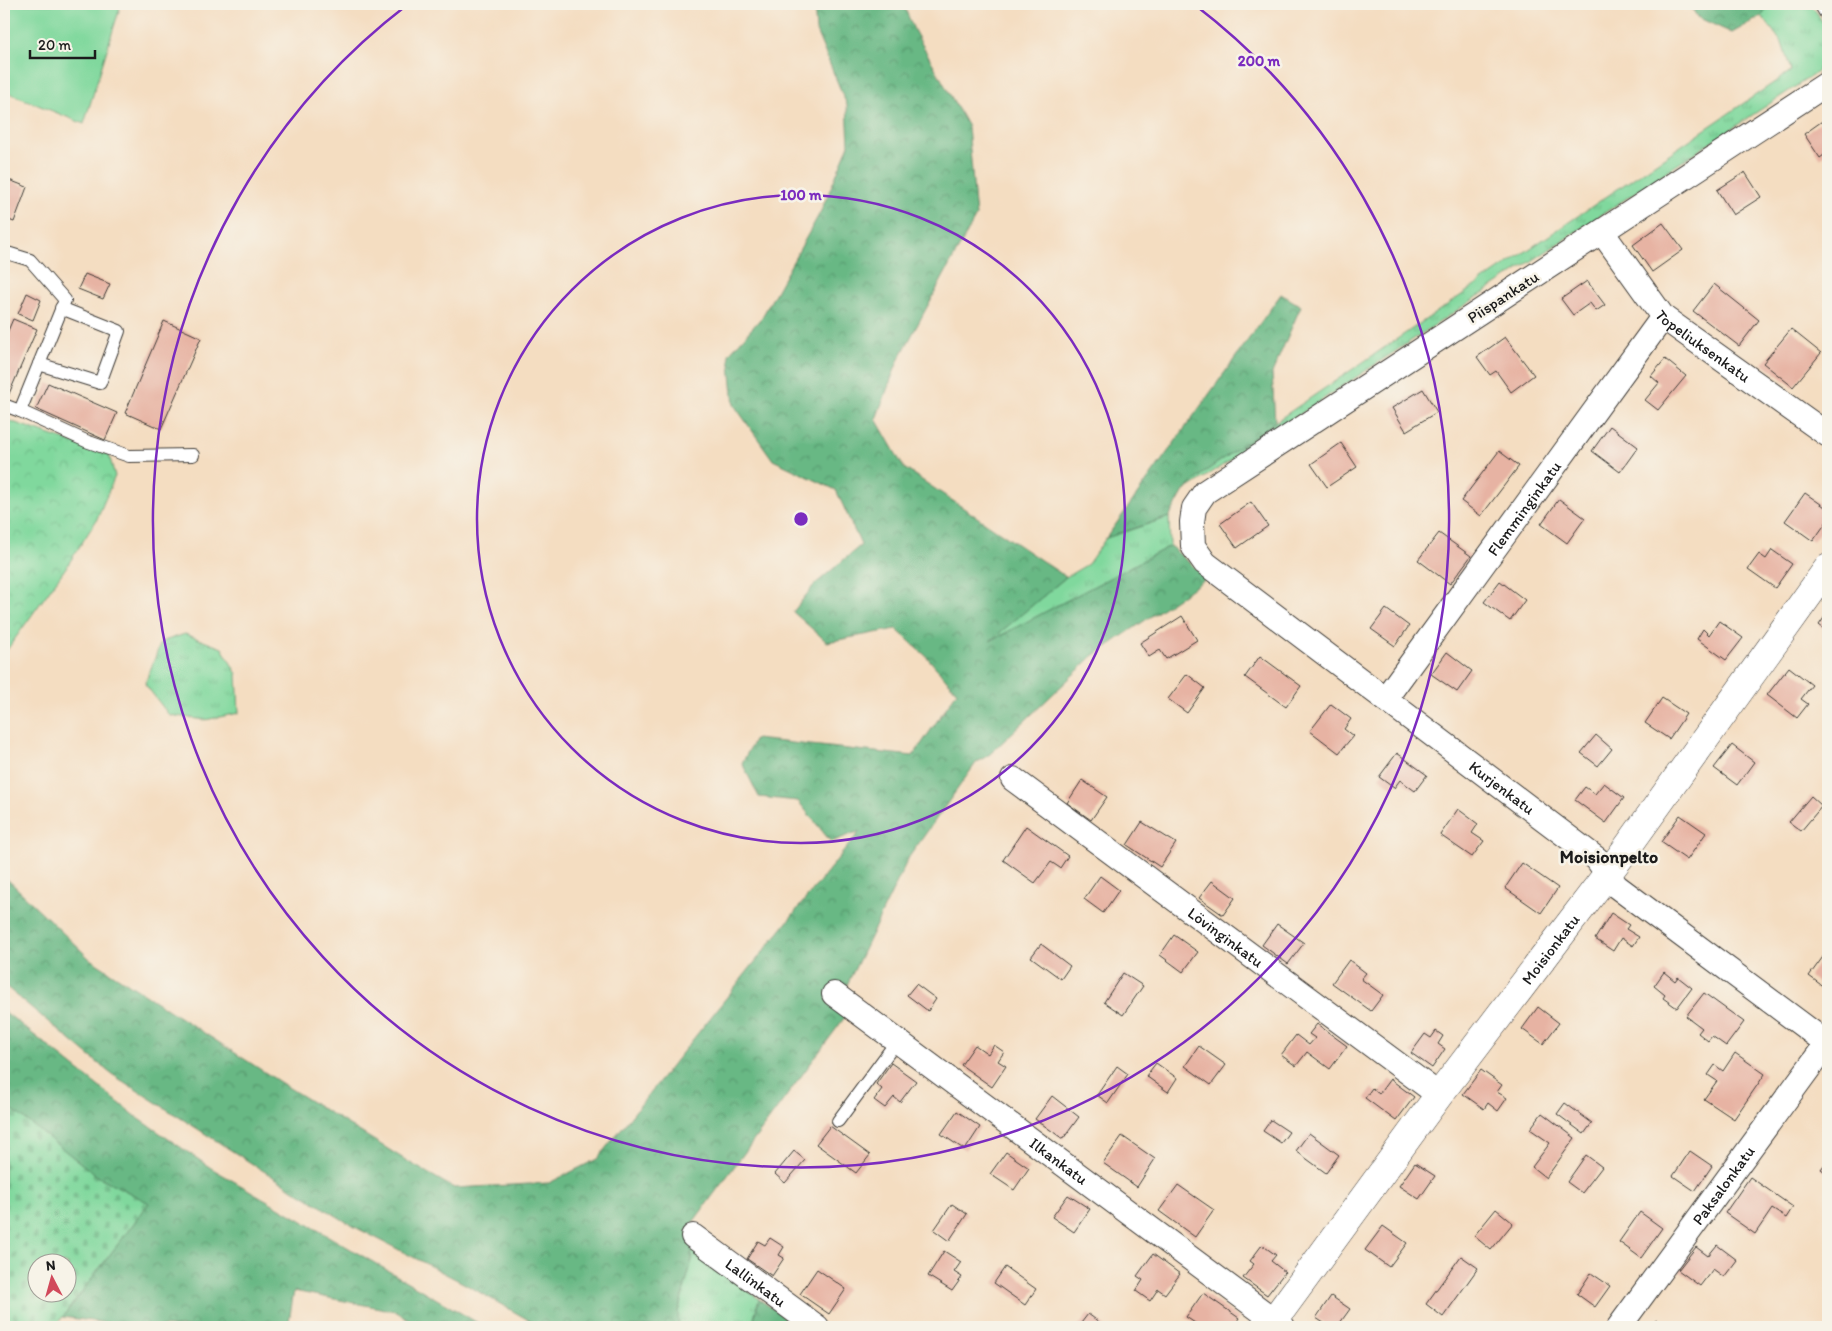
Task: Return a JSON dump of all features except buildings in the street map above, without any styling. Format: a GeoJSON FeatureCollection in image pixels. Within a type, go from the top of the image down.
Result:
{"type":"FeatureCollection","features":[{"type":"Feature","properties":{"kind":"street","name":"Piispankatu"},"geometry":{"type":"LineString","coordinates":[[1192,522],[1194,508],[1205,492],[1828,83]]}},
{"type":"Feature","properties":{"kind":"street","name":"Topeliuksenkatu"},"geometry":{"type":"LineString","coordinates":[[1602,232],[1663,317],[1828,435]]}},
{"type":"Feature","properties":{"kind":"street","name":"Flemminginkatu"},"geometry":{"type":"LineString","coordinates":[[1386,700],[1663,317]]}},
{"type":"Feature","properties":{"kind":"street","name":"Kurjenkatu"},"geometry":{"type":"LineString","coordinates":[[1192,522],[1193,546],[1205,563],[1597,859],[1616,886],[1828,1043]]}},
{"type":"Feature","properties":{"kind":"street","name":"Moisionkatu"},"geometry":{"type":"LineString","coordinates":[[1275,1325],[1439,1095],[1607,875],[1828,568]]}},
{"type":"Feature","properties":{"kind":"street","name":"Lövinginkatu"},"geometry":{"type":"LineString","coordinates":[[1012,779],[1439,1095]]}},
{"type":"Feature","properties":{"kind":"street","name":"Ilkankatu"},"geometry":{"type":"LineString","coordinates":[[834,994],[1275,1325]]}},
{"type":"Feature","properties":{"kind":"street","name":"Paksalonkatu"},"geometry":{"type":"LineString","coordinates":[[1619,1327],[1828,1043]]}},
{"type":"Feature","properties":{"kind":"street","name":"Lallinkatu"},"geometry":{"type":"LineString","coordinates":[[693,1236],[817,1327]]}},
{"type":"Feature","properties":{"kind":"lane"},"geometry":{"type":"LineString","coordinates":[[1820,4],[1828,17]]}},
{"type":"Feature","properties":{"kind":"lane"},"geometry":{"type":"LineString","coordinates":[[4,252],[30,260],[65,300],[20,411]]}},
{"type":"Feature","properties":{"kind":"lane"},"geometry":{"type":"LineString","coordinates":[[39,364],[100,383],[119,331],[62,308]]}},
{"type":"Feature","properties":{"kind":"lane"},"geometry":{"type":"LineString","coordinates":[[4,405],[86,441],[129,456],[192,455]]}},
{"type":"Feature","properties":{"kind":"lane"},"geometry":{"type":"LineString","coordinates":[[838,1121],[897,1041]]}},
{"type":"Feature","properties":{"kind":"green space"},"geometry":{"type":"Polygon","coordinates":[[[4,4],[121,4],[84,124],[4,91],[4,4]]]}},
{"type":"Feature","properties":{"kind":"green space"},"geometry":{"type":"Polygon","coordinates":[[[814,4],[903,4],[914,30],[968,127],[976,216],[898,361],[876,419],[904,468],[1066,577],[990,641],[1170,546],[1207,578],[1093,656],[990,754],[976,763],[909,857],[845,989],[848,1013],[691,1225],[692,1260],[678,1312],[679,1327],[541,1327],[465,1284],[353,1226],[262,1170],[110,1073],[4,985],[4,876],[90,959],[286,1086],[454,1188],[549,1183],[597,1159],[860,831],[831,842],[798,801],[759,797],[742,763],[755,739],[913,756],[957,692],[926,656],[896,629],[827,642],[793,612],[814,585],[861,545],[836,490],[773,460],[734,405],[729,354],[762,317],[821,211],[849,145],[847,105],[816,31],[814,4]]]}},
{"type":"Feature","properties":{"kind":"green space"},"geometry":{"type":"Polygon","coordinates":[[[1690,4],[1768,4],[1762,16],[1732,33],[1697,17],[1690,4]]]}},
{"type":"Feature","properties":{"kind":"green space"},"geometry":{"type":"Polygon","coordinates":[[[1768,4],[1811,4],[1828,30],[1828,60],[1816,73],[1184,491],[1206,471],[1275,422],[1791,71],[1782,43],[1762,16],[1768,4]]]}},
{"type":"Feature","properties":{"kind":"green space"},"geometry":{"type":"Polygon","coordinates":[[[1281,294],[1301,306],[1272,373],[1275,422],[1206,471],[1184,491],[1169,517],[1106,538],[1281,294]]]}},
{"type":"Feature","properties":{"kind":"green space"},"geometry":{"type":"Polygon","coordinates":[[[4,419],[109,455],[115,476],[96,521],[67,566],[4,654],[4,419]]]}},
{"type":"Feature","properties":{"kind":"green space"},"geometry":{"type":"Polygon","coordinates":[[[1169,517],[1170,546],[987,643],[1066,577],[1088,564],[1106,538],[1169,517]]]}},
{"type":"Feature","properties":{"kind":"green space"},"geometry":{"type":"Polygon","coordinates":[[[185,634],[222,648],[237,674],[239,713],[205,720],[169,715],[145,684],[161,642],[185,634]]]}},
{"type":"Feature","properties":{"kind":"green space"},"geometry":{"type":"Polygon","coordinates":[[[4,1011],[138,1118],[211,1168],[485,1327],[422,1327],[395,1311],[294,1291],[288,1327],[136,1327],[63,1317],[73,1304],[78,1304],[78,1297],[149,1203],[97,1176],[4,1103],[4,1011]]]}},
{"type":"Feature","properties":{"kind":"green space"},"geometry":{"type":"Polygon","coordinates":[[[4,1103],[97,1176],[149,1203],[78,1297],[78,1254],[28,1254],[28,1304],[72,1304],[55,1327],[4,1327],[4,1103]]]}},
{"type":"Feature","properties":{"kind":"green space"},"geometry":{"type":"Polygon","coordinates":[[[691,1247],[759,1299],[752,1327],[679,1327],[678,1312],[692,1260],[691,1247]]]}},
{"type":"Feature","properties":{"kind":"green space"},"geometry":{"type":"Polygon","coordinates":[[[759,1299],[799,1327],[752,1327],[759,1299]]]}},
{"type":"Feature","properties":{"kind":"district","name":"Moisionpelto"},"geometry":{"type":"Point","coordinates":[1609,857]}}]}
